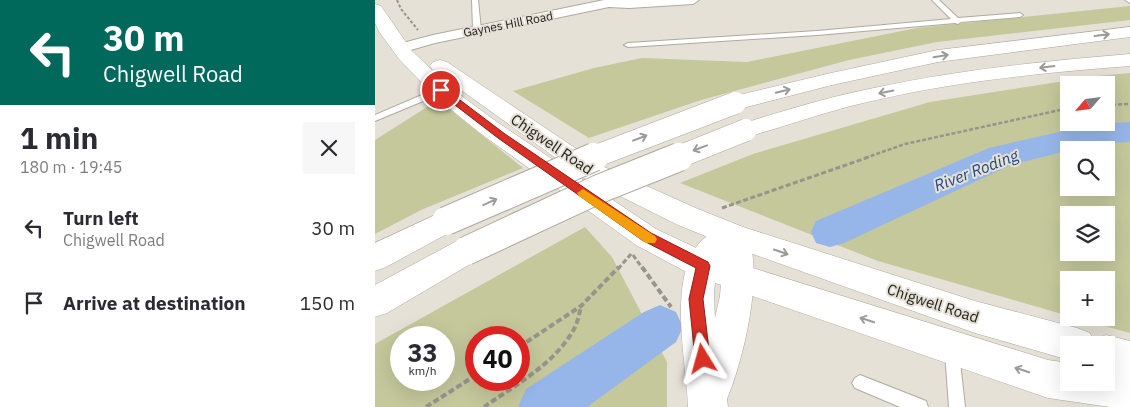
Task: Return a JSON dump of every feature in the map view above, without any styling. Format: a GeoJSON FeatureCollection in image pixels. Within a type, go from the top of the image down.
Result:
{"type":"FeatureCollection","features":[{"type":"Feature","properties":{"kind":"main road","name":"Chigwell Road"},"geometry":{"type":"LineString","coordinates":[[379,18],[438,65],[593,172],[688,217],[735,236],[975,317],[1060,340]]}},
{"type":"Feature","properties":{"kind":"main road"},"geometry":{"type":"LineString","coordinates":[[375,258],[446,221],[617,147],[735,103],[831,79],[938,56],[1130,32]]}},
{"type":"Feature","properties":{"kind":"main road","name":"Chigwell Road"},"geometry":{"type":"LineString","coordinates":[[411,42],[415,66],[441,90],[501,136],[646,237],[703,266],[1048,379],[1060,381]]}},
{"type":"Feature","properties":{"kind":"main road"},"geometry":{"type":"LineString","coordinates":[[375,302],[466,251],[599,189],[746,130],[802,112],[873,94],[966,77],[1071,64],[1130,60]]}},
{"type":"Feature","properties":{"kind":"main road"},"geometry":{"type":"LineString","coordinates":[[735,236],[739,255],[739,278],[732,317],[709,401],[696,299],[703,266],[715,247],[735,236]]}},
{"type":"Feature","properties":{"kind":"main road"},"geometry":{"type":"LineString","coordinates":[[1115,355],[1130,359]]}},
{"type":"Feature","properties":{"kind":"main road"},"geometry":{"type":"LineString","coordinates":[[1115,389],[1130,391]]}},
{"type":"Feature","properties":{"kind":"street","name":"Gaynes Hill Road"},"geometry":{"type":"LineString","coordinates":[[411,42],[596,8],[613,2],[629,4],[693,0]]}},
{"type":"Feature","properties":{"kind":"lane"},"geometry":{"type":"LineString","coordinates":[[475,0],[477,30]]}},
{"type":"Feature","properties":{"kind":"lane"},"geometry":{"type":"LineString","coordinates":[[935,0],[958,22]]}},
{"type":"Feature","properties":{"kind":"lane"},"geometry":{"type":"LineString","coordinates":[[628,45],[958,22],[1020,15]]}},
{"type":"Feature","properties":{"kind":"lane"},"geometry":{"type":"LineString","coordinates":[[375,118],[449,87],[435,74],[438,65]]}},
{"type":"Feature","properties":{"kind":"lane"},"geometry":{"type":"LineString","coordinates":[[951,347],[957,407]]}},
{"type":"Feature","properties":{"kind":"lane"},"geometry":{"type":"LineString","coordinates":[[859,383],[920,407]]}},
{"type":"Feature","properties":{"kind":"path"},"geometry":{"type":"LineString","coordinates":[[397,0],[411,42]]}},
{"type":"Feature","properties":{"kind":"path"},"geometry":{"type":"LineString","coordinates":[[1115,105],[1130,104]]}},
{"type":"Feature","properties":{"kind":"path"},"geometry":{"type":"LineString","coordinates":[[719,208],[774,192],[905,144],[1060,110]]}},
{"type":"Feature","properties":{"kind":"path"},"geometry":{"type":"LineString","coordinates":[[530,340],[581,306],[632,253],[668,302]]}},
{"type":"Feature","properties":{"kind":"path"},"geometry":{"type":"LineString","coordinates":[[484,407],[545,361],[565,342],[575,328],[581,306]]}},
{"type":"Feature","properties":{"kind":"path"},"geometry":{"type":"LineString","coordinates":[[426,407],[465,381]]}},
{"type":"Feature","properties":{"kind":"green space"},"geometry":{"type":"Polygon","coordinates":[[[1130,6],[1130,20],[937,42],[849,60],[701,100],[589,138],[513,91],[594,68],[642,58],[747,62],[917,28],[1130,6]]]}},
{"type":"Feature","properties":{"kind":"green space"},"geometry":{"type":"Polygon","coordinates":[[[1130,73],[1130,333],[1104,326],[1115,326],[1115,271],[1060,271],[1060,313],[878,261],[680,183],[753,154],[930,102],[1060,82],[1060,131],[1115,131],[1115,76],[1097,76],[1130,73]]]}},
{"type":"Feature","properties":{"kind":"green space"},"geometry":{"type":"Polygon","coordinates":[[[443,104],[523,168],[421,210],[375,234],[375,140],[427,107],[443,104]]]}},
{"type":"Feature","properties":{"kind":"green space"},"geometry":{"type":"Polygon","coordinates":[[[585,227],[612,257],[667,362],[667,407],[375,407],[375,344],[390,336],[390,391],[455,391],[455,326],[407,326],[585,227]]]}},
{"type":"Feature","properties":{"kind":"waterway","name":"River Roding"},"geometry":{"type":"LineString","coordinates":[[830,232],[1001,156],[1094,134],[1130,132]]}},
{"type":"Feature","properties":{"kind":"waterway","name":"River Roding"},"geometry":{"type":"LineString","coordinates":[[544,407],[660,327]]}},
{"type":"Feature","properties":{"kind":"slow traffic"},"geometry":{"type":"LineString","coordinates":[[583,193],[651,239]]}},
{"type":"Feature","properties":{"kind":"route"},"geometry":{"type":"LineString","coordinates":[[441,90],[501,136],[646,237],[703,266],[696,299],[703,359]]}}]}
